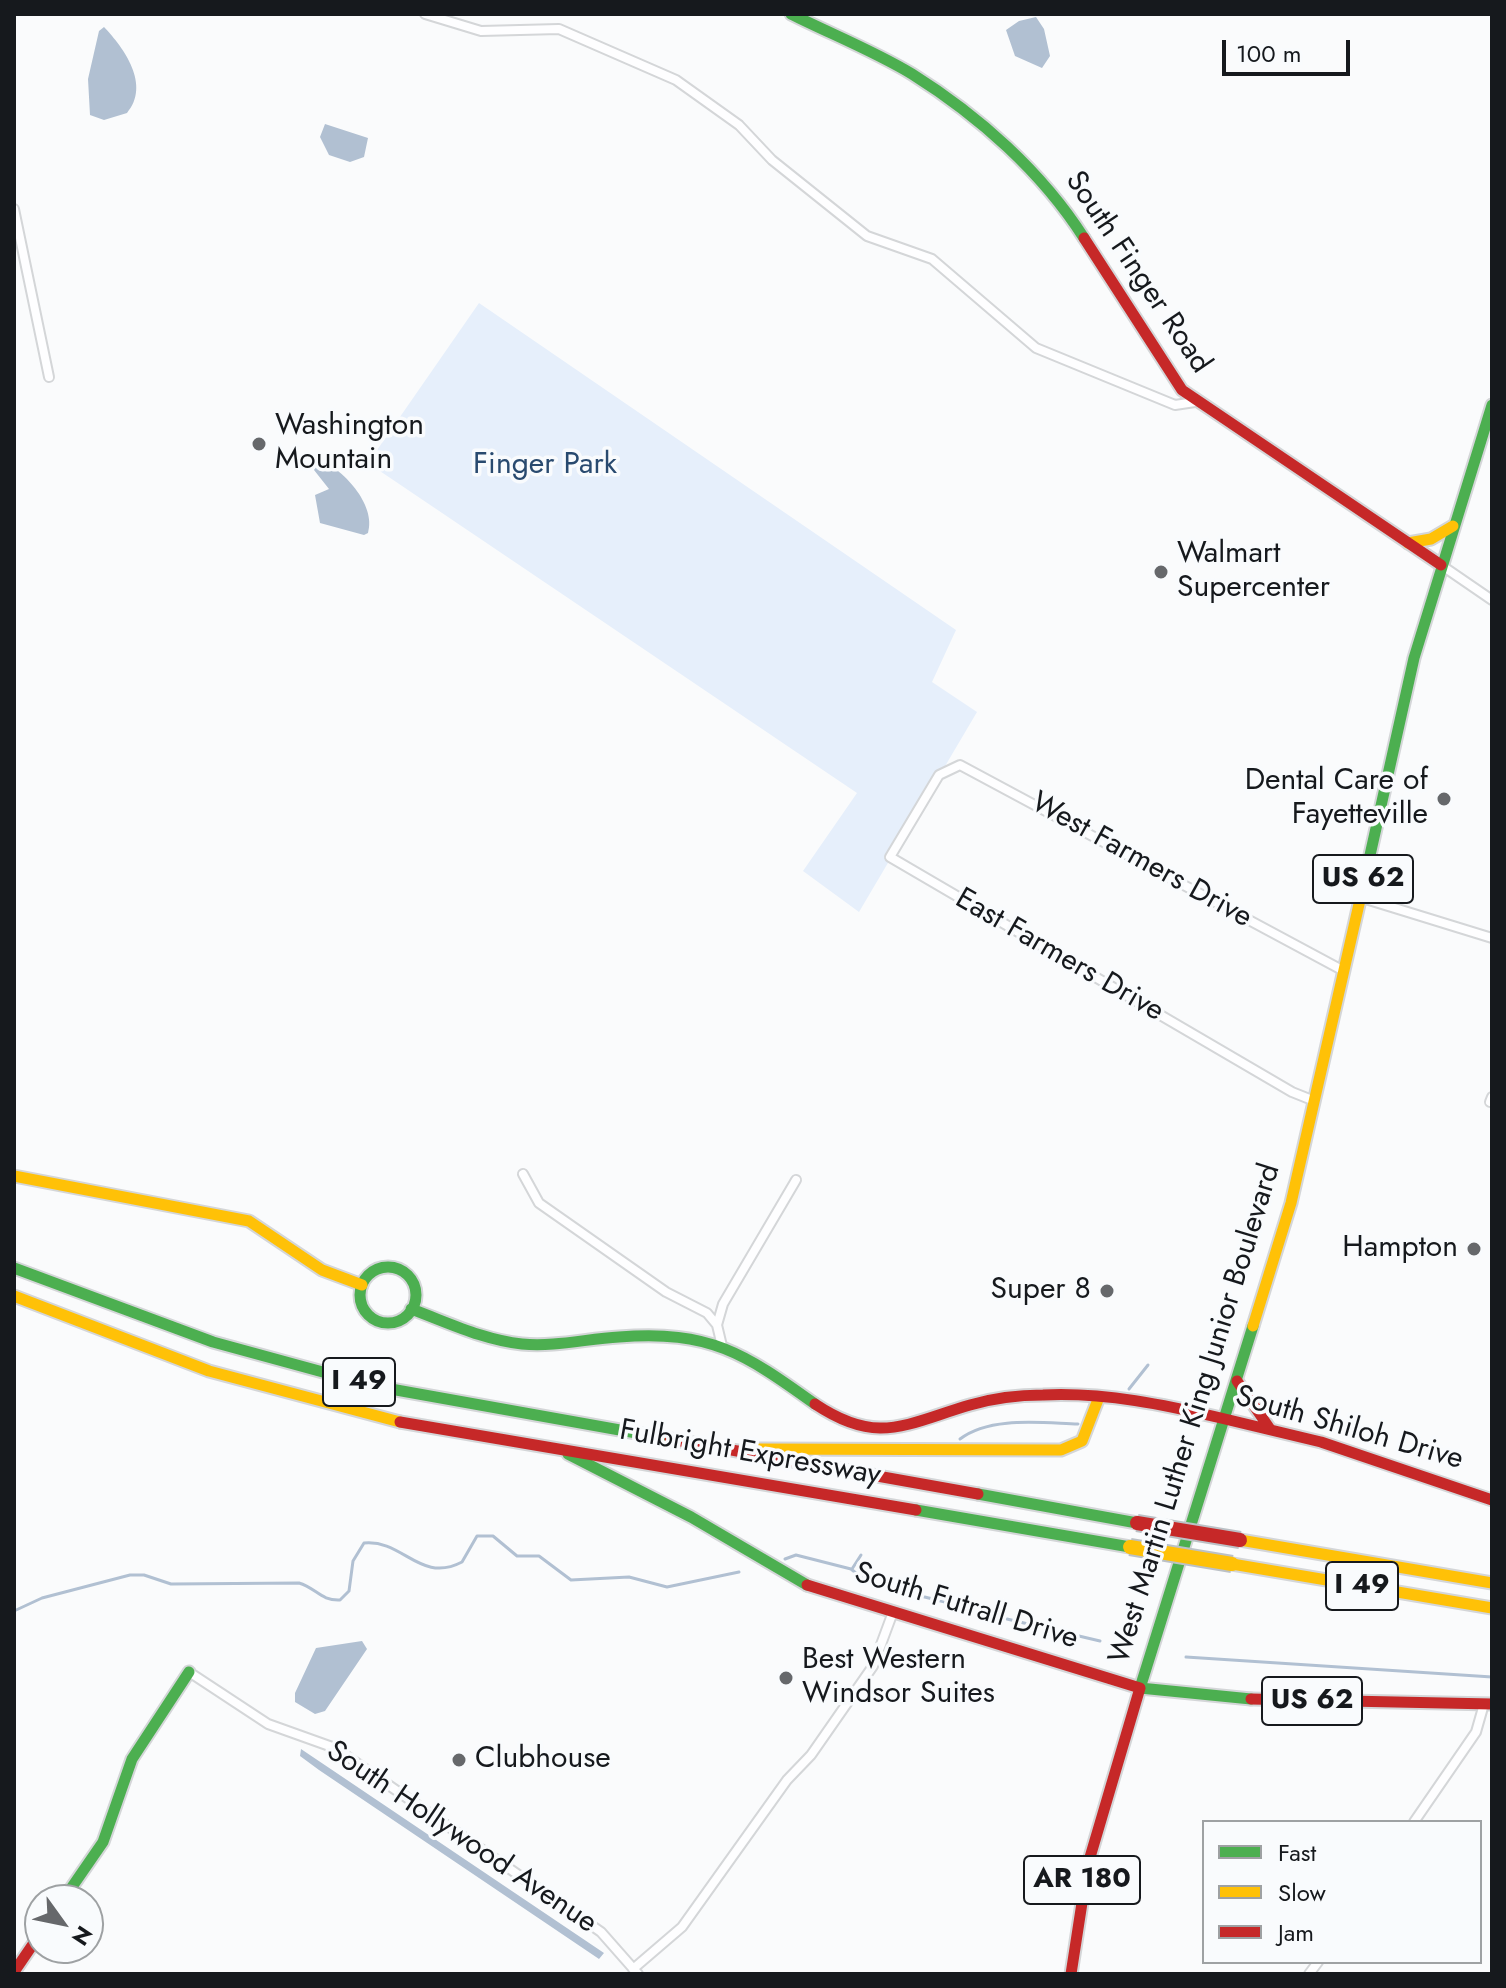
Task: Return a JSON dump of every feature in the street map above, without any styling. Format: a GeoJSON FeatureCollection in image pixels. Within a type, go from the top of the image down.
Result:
{"type":"FeatureCollection","features":[{"type":"Feature","properties":{"kind":"main road","name":"South Finger Road"},"geometry":{"type":"LineString","coordinates":[[791,14],[912,74],[994,133],[1026,161],[1070,216],[1169,375],[1195,402],[1441,565]]}},
{"type":"Feature","properties":{"kind":"main road","name":"West Martin Luther King Junior Boulevard"},"geometry":{"type":"LineString","coordinates":[[1071,1974],[1084,1873],[1291,1203],[1411,672],[1492,405]]}},
{"type":"Feature","properties":{"kind":"main road"},"geometry":{"type":"LineString","coordinates":[[1408,543],[1431,539],[1453,526]]}},
{"type":"Feature","properties":{"kind":"main road"},"geometry":{"type":"LineString","coordinates":[[14,1176],[249,1221],[267,1230],[322,1270],[362,1285]]}},
{"type":"Feature","properties":{"kind":"main road","name":"Fulbright Expressway"},"geometry":{"type":"LineString","coordinates":[[14,1268],[213,1342],[374,1386],[716,1449],[1492,1583]]}},
{"type":"Feature","properties":{"kind":"main road"},"geometry":{"type":"LineString","coordinates":[[393,1268],[402,1271],[414,1285],[411,1309],[395,1322],[378,1321],[364,1310],[362,1285],[375,1271],[393,1268]]}},
{"type":"Feature","properties":{"kind":"main road","name":"Fulbright Expressway"},"geometry":{"type":"LineString","coordinates":[[14,1296],[239,1380],[381,1419],[1492,1608]]}},
{"type":"Feature","properties":{"kind":"main road","name":"South Shiloh Drive"},"geometry":{"type":"LineString","coordinates":[[411,1309],[497,1339],[531,1345],[632,1337],[683,1339],[722,1346],[768,1368],[847,1422],[876,1430],[1010,1397],[1053,1394],[1099,1397],[1170,1406],[1321,1442],[1492,1500]]}},
{"type":"Feature","properties":{"kind":"main road"},"geometry":{"type":"LineString","coordinates":[[1237,1381],[1270,1429]]}},
{"type":"Feature","properties":{"kind":"main road"},"geometry":{"type":"LineString","coordinates":[[716,1449],[1061,1450],[1082,1441],[1099,1397]]}},
{"type":"Feature","properties":{"kind":"main road","name":"South Futrall Drive"},"geometry":{"type":"LineString","coordinates":[[553,1447],[691,1517],[766,1564],[807,1585],[973,1639],[1140,1688],[1263,1700],[1488,1704]]}},
{"type":"Feature","properties":{"kind":"main road"},"geometry":{"type":"LineString","coordinates":[[74,1884],[103,1842],[132,1759],[189,1672]]}},
{"type":"Feature","properties":{"kind":"street"},"geometry":{"type":"LineString","coordinates":[[425,14],[481,31],[559,29],[676,80],[728,116],[772,160],[867,236],[932,259],[1036,348],[1175,405],[1195,402]]}},
{"type":"Feature","properties":{"kind":"street"},"geometry":{"type":"LineString","coordinates":[[14,209],[49,377]]}},
{"type":"Feature","properties":{"kind":"street"},"geometry":{"type":"LineString","coordinates":[[1441,565],[1492,600]]}},
{"type":"Feature","properties":{"kind":"street","name":"West Farmers Drive"},"geometry":{"type":"LineString","coordinates":[[939,775],[960,765],[970,768],[1342,970]]}},
{"type":"Feature","properties":{"kind":"street","name":"East Farmers Drive"},"geometry":{"type":"LineString","coordinates":[[939,775],[890,857],[1292,1092],[1312,1100]]}},
{"type":"Feature","properties":{"kind":"street"},"geometry":{"type":"LineString","coordinates":[[1358,897],[1492,938]]}},
{"type":"Feature","properties":{"kind":"street"},"geometry":{"type":"LineString","coordinates":[[523,1174],[539,1203],[666,1292],[707,1313],[717,1325],[722,1346]]}},
{"type":"Feature","properties":{"kind":"street"},"geometry":{"type":"LineString","coordinates":[[717,1325],[723,1304],[796,1180]]}},
{"type":"Feature","properties":{"kind":"street"},"geometry":{"type":"LineString","coordinates":[[635,1971],[682,1927],[787,1780],[811,1755],[873,1666],[893,1612]]}},
{"type":"Feature","properties":{"kind":"street","name":"South Hollywood Avenue"},"geometry":{"type":"LineString","coordinates":[[189,1672],[268,1724],[335,1748],[601,1932],[635,1971]]}},
{"type":"Feature","properties":{"kind":"street"},"geometry":{"type":"LineString","coordinates":[[1415,1820],[1476,1732],[1488,1704]]}},
{"type":"Feature","properties":{"kind":"green space","name":"Finger Park"},"geometry":{"type":"Polygon","coordinates":[[[479,303],[956,630],[932,682],[977,712],[859,912],[803,871],[857,793],[368,463],[479,303]]]}},
{"type":"Feature","properties":{"kind":"water"},"geometry":{"type":"Polygon","coordinates":[[[1036,17],[1044,29],[1050,56],[1042,68],[1015,56],[1006,30],[1019,21],[1036,17]]]}},
{"type":"Feature","properties":{"kind":"water"},"geometry":{"type":"Polygon","coordinates":[[[104,27],[132,67],[136,91],[127,113],[104,120],[90,115],[88,79],[99,31],[104,27]]]}},
{"type":"Feature","properties":{"kind":"water"},"geometry":{"type":"Polygon","coordinates":[[[325,124],[368,138],[364,157],[350,162],[329,155],[320,137],[325,124]]]}},
{"type":"Feature","properties":{"kind":"water"},"geometry":{"type":"Polygon","coordinates":[[[317,459],[337,470],[355,488],[367,511],[368,533],[364,535],[320,523],[315,495],[329,489],[314,470],[317,459]]]}},
{"type":"Feature","properties":{"kind":"water"},"geometry":{"type":"Polygon","coordinates":[[[362,1641],[367,1649],[325,1711],[315,1714],[295,1702],[295,1693],[316,1648],[362,1641]]]}},
{"type":"Feature","properties":{"kind":"water"},"geometry":{"type":"Polygon","coordinates":[[[301,1749],[604,1953],[599,1959],[319,1770],[300,1756],[301,1749]]]}},
{"type":"Feature","properties":{"kind":"waterway"},"geometry":{"type":"LineString","coordinates":[[1129,1389],[1148,1365]]}},
{"type":"Feature","properties":{"kind":"waterway"},"geometry":{"type":"LineString","coordinates":[[960,1439],[972,1432],[1001,1424],[1078,1424]]}},
{"type":"Feature","properties":{"kind":"waterway"},"geometry":{"type":"LineString","coordinates":[[14,1611],[42,1598],[130,1575],[144,1575],[171,1584],[299,1583],[328,1598],[340,1600],[349,1591],[353,1561],[364,1543],[390,1547],[434,1568],[462,1562],[477,1536],[493,1536],[517,1556],[539,1556],[571,1580],[629,1577],[667,1587],[739,1572]]}},
{"type":"Feature","properties":{"kind":"waterway"},"geometry":{"type":"LineString","coordinates":[[785,1559],[796,1555],[851,1569],[868,1583],[957,1605]]}},
{"type":"Feature","properties":{"kind":"waterway"},"geometry":{"type":"LineString","coordinates":[[852,1569],[861,1555]]}},
{"type":"Feature","properties":{"kind":"waterway"},"geometry":{"type":"LineString","coordinates":[[1007,1619],[1100,1641]]}},
{"type":"Feature","properties":{"kind":"waterway"},"geometry":{"type":"LineString","coordinates":[[1186,1657],[1492,1677]]}},
{"type":"Feature","properties":{"kind":"traffic: fast"},"geometry":{"type":"LineString","coordinates":[[791,14],[898,66],[961,108],[1029,168],[1084,238]]}},
{"type":"Feature","properties":{"kind":"traffic: fast"},"geometry":{"type":"LineString","coordinates":[[1362,891],[1414,658],[1492,405]]}},
{"type":"Feature","properties":{"kind":"traffic: fast"},"geometry":{"type":"LineString","coordinates":[[388,1267],[407,1276],[416,1295],[407,1314],[388,1323],[369,1314],[360,1295],[369,1276],[388,1267]]}},
{"type":"Feature","properties":{"kind":"traffic: fast"},"geometry":{"type":"LineString","coordinates":[[14,1268],[213,1342],[374,1386],[670,1439]]}},
{"type":"Feature","properties":{"kind":"traffic: fast"},"geometry":{"type":"LineString","coordinates":[[411,1309],[479,1335],[522,1344],[651,1336],[702,1342],[746,1359],[815,1404]]}},
{"type":"Feature","properties":{"kind":"traffic: fast"},"geometry":{"type":"LineString","coordinates":[[1251,1699],[1140,1688],[1253,1326]]}},
{"type":"Feature","properties":{"kind":"traffic: fast"},"geometry":{"type":"LineString","coordinates":[[568,1454],[691,1517],[807,1585]]}},
{"type":"Feature","properties":{"kind":"traffic: fast"},"geometry":{"type":"LineString","coordinates":[[978,1494],[1137,1523]]}},
{"type":"Feature","properties":{"kind":"traffic: fast"},"geometry":{"type":"LineString","coordinates":[[916,1510],[1130,1547]]}},
{"type":"Feature","properties":{"kind":"traffic: fast"},"geometry":{"type":"LineString","coordinates":[[74,1884],[103,1842],[132,1759],[189,1672]]}},
{"type":"Feature","properties":{"kind":"traffic: slow"},"geometry":{"type":"LineString","coordinates":[[1408,543],[1431,539],[1453,526]]}},
{"type":"Feature","properties":{"kind":"traffic: slow"},"geometry":{"type":"LineString","coordinates":[[1253,1326],[1291,1203],[1362,891]]}},
{"type":"Feature","properties":{"kind":"traffic: slow"},"geometry":{"type":"LineString","coordinates":[[14,1176],[249,1221],[322,1270],[362,1285]]}},
{"type":"Feature","properties":{"kind":"traffic: slow"},"geometry":{"type":"LineString","coordinates":[[14,1296],[209,1371],[400,1422]]}},
{"type":"Feature","properties":{"kind":"traffic: slow"},"geometry":{"type":"LineString","coordinates":[[757,1449],[1061,1450],[1082,1441],[1099,1397]]}},
{"type":"Feature","properties":{"kind":"traffic: slow"},"geometry":{"type":"LineString","coordinates":[[1240,1540],[1492,1583]]}},
{"type":"Feature","properties":{"kind":"traffic: slow"},"geometry":{"type":"LineString","coordinates":[[1130,1547],[1232,1564]]}},
{"type":"Feature","properties":{"kind":"traffic: slow"},"geometry":{"type":"LineString","coordinates":[[1232,1564],[1492,1608]]}},
{"type":"Feature","properties":{"kind":"traffic: jam"},"geometry":{"type":"LineString","coordinates":[[1084,238],[1182,390],[1441,565]]}},
{"type":"Feature","properties":{"kind":"traffic: jam"},"geometry":{"type":"LineString","coordinates":[[1237,1381],[1270,1429]]}},
{"type":"Feature","properties":{"kind":"traffic: jam"},"geometry":{"type":"LineString","coordinates":[[815,1404],[837,1417],[875,1428],[909,1424],[988,1400],[1034,1395],[1112,1398],[1158,1404],[1225,1419]]}},
{"type":"Feature","properties":{"kind":"traffic: jam"},"geometry":{"type":"LineString","coordinates":[[1225,1419],[1321,1442],[1492,1500]]}},
{"type":"Feature","properties":{"kind":"traffic: jam"},"geometry":{"type":"LineString","coordinates":[[400,1422],[916,1510]]}},
{"type":"Feature","properties":{"kind":"traffic: jam"},"geometry":{"type":"LineString","coordinates":[[670,1439],[978,1494]]}},
{"type":"Feature","properties":{"kind":"traffic: jam"},"geometry":{"type":"LineString","coordinates":[[1137,1523],[1240,1540]]}},
{"type":"Feature","properties":{"kind":"traffic: jam"},"geometry":{"type":"LineString","coordinates":[[807,1585],[1140,1688]]}},
{"type":"Feature","properties":{"kind":"traffic: jam"},"geometry":{"type":"LineString","coordinates":[[1071,1974],[1088,1864],[1140,1688]]}},
{"type":"Feature","properties":{"kind":"traffic: jam"},"geometry":{"type":"LineString","coordinates":[[1251,1699],[1492,1704]]}},
{"type":"Feature","properties":{"kind":"traffic: jam"},"geometry":{"type":"LineString","coordinates":[[14,1972],[24,1957]]}},
{"type":"Feature","properties":{"kind":"place","name":"Washington Mountain"},"geometry":{"type":"Point","coordinates":[259,444]}},
{"type":"Feature","properties":{"kind":"place","name":"Walmart Supercenter"},"geometry":{"type":"Point","coordinates":[1161,572]}},
{"type":"Feature","properties":{"kind":"place","name":"Dental Care of Fayetteville"},"geometry":{"type":"Point","coordinates":[1444,799]}},
{"type":"Feature","properties":{"kind":"place","name":"Hampton"},"geometry":{"type":"Point","coordinates":[1474,1249]}},
{"type":"Feature","properties":{"kind":"place","name":"Super 8"},"geometry":{"type":"Point","coordinates":[1107,1291]}},
{"type":"Feature","properties":{"kind":"place","name":"Best Western Windsor Suites"},"geometry":{"type":"Point","coordinates":[786,1678]}},
{"type":"Feature","properties":{"kind":"place","name":"Clubhouse"},"geometry":{"type":"Point","coordinates":[459,1760]}}]}
